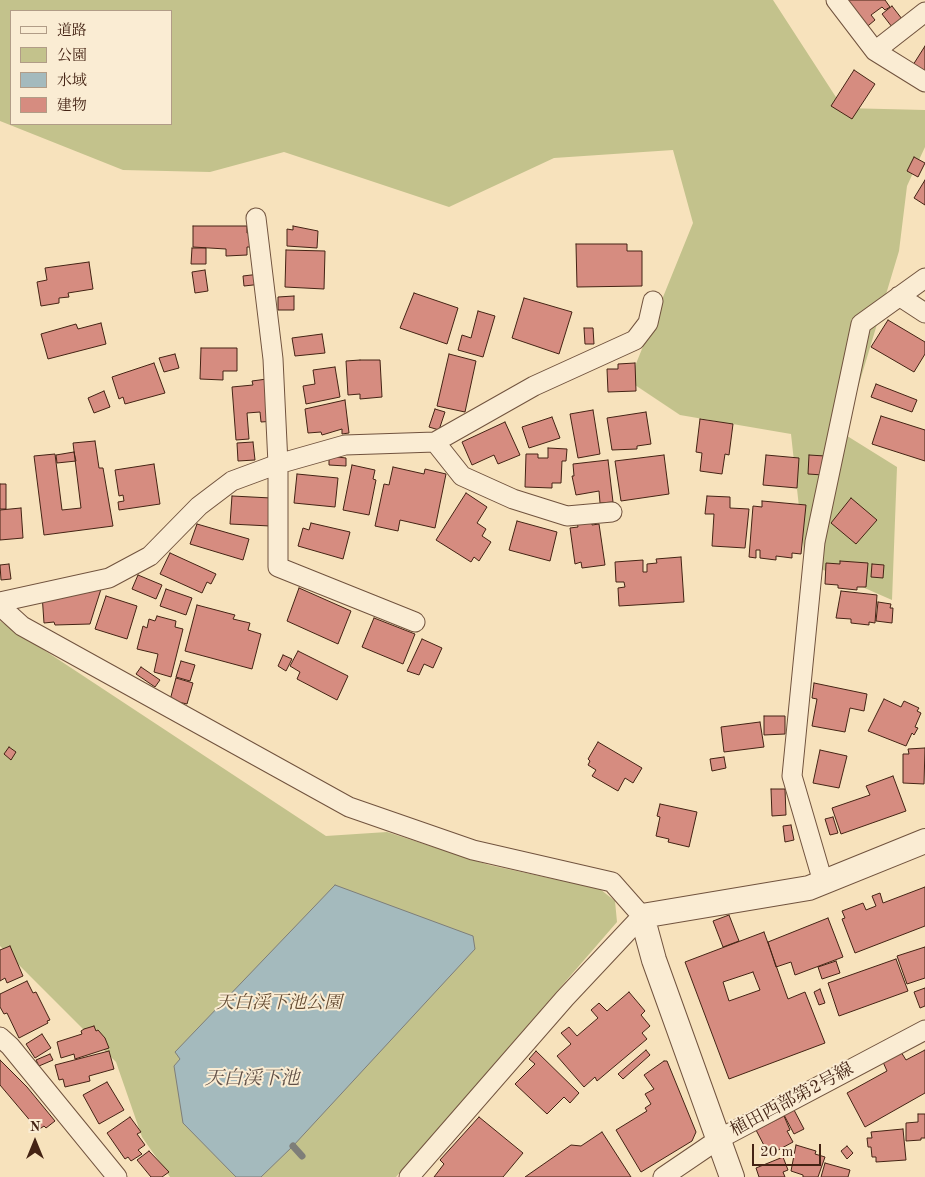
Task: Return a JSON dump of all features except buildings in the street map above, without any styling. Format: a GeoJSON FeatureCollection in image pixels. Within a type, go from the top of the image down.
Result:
{"type":"FeatureCollection","features":[{"type":"Feature","properties":{"kind":"street"},"geometry":{"type":"LineString","coordinates":[[836,0],[875,51],[925,82]]}},
{"type":"Feature","properties":{"kind":"street"},"geometry":{"type":"LineString","coordinates":[[875,51],[925,12]]}},
{"type":"Feature","properties":{"kind":"street"},"geometry":{"type":"LineString","coordinates":[[256,218],[273,359],[278,464],[278,567],[415,622]]}},
{"type":"Feature","properties":{"kind":"street"},"geometry":{"type":"LineString","coordinates":[[823,882],[792,776],[815,542],[861,324],[925,278]]}},
{"type":"Feature","properties":{"kind":"street"},"geometry":{"type":"LineString","coordinates":[[899,296],[925,313]]}},
{"type":"Feature","properties":{"kind":"street"},"geometry":{"type":"LineString","coordinates":[[0,602],[109,578],[150,556],[200,506],[232,481],[278,464],[345,445],[435,442],[534,386],[635,340],[648,323],[654,301]]}},
{"type":"Feature","properties":{"kind":"street"},"geometry":{"type":"LineString","coordinates":[[435,442],[462,476],[513,500],[567,516],[612,512]]}},
{"type":"Feature","properties":{"kind":"street"},"geometry":{"type":"LineString","coordinates":[[0,606],[22,626],[349,807],[473,850],[612,882],[642,916],[654,960],[732,1177]]}},
{"type":"Feature","properties":{"kind":"street"},"geometry":{"type":"LineString","coordinates":[[410,1177],[565,998],[642,916],[809,888],[925,841]]}},
{"type":"Feature","properties":{"kind":"street","name":"植田西部第2号線"},"geometry":{"type":"LineString","coordinates":[[662,1177],[719,1139],[925,1030]]}},
{"type":"Feature","properties":{"kind":"street"},"geometry":{"type":"LineString","coordinates":[[3,1045],[118,1177]]}},
{"type":"Feature","properties":{"kind":"green space"},"geometry":{"type":"Polygon","coordinates":[[[0,0],[773,0],[843,108],[925,110],[925,147],[907,186],[899,251],[844,434],[897,467],[892,600],[805,562],[791,434],[680,415],[629,381],[693,223],[673,150],[554,158],[449,207],[284,152],[210,172],[123,170],[10,125],[172,125],[172,10],[10,10],[10,125],[0,121],[0,0]]]}},
{"type":"Feature","properties":{"kind":"green space","name":"天白渓下池公園"},"geometry":{"type":"Polygon","coordinates":[[[0,621],[326,836],[387,832],[489,865],[600,889],[615,901],[617,922],[396,1177],[170,1177],[142,1137],[116,1062],[0,946],[0,621]]]}},
{"type":"Feature","properties":{"kind":"water","name":"天白渓下池"},"geometry":{"type":"Polygon","coordinates":[[[335,885],[473,936],[475,949],[293,1146],[261,1177],[236,1177],[183,1123],[174,1066],[180,1059],[175,1052],[335,885]]]}},
{"type":"Feature","properties":{"kind":"waterway"},"geometry":{"type":"LineString","coordinates":[[293,1146],[302,1156]]}}]}
